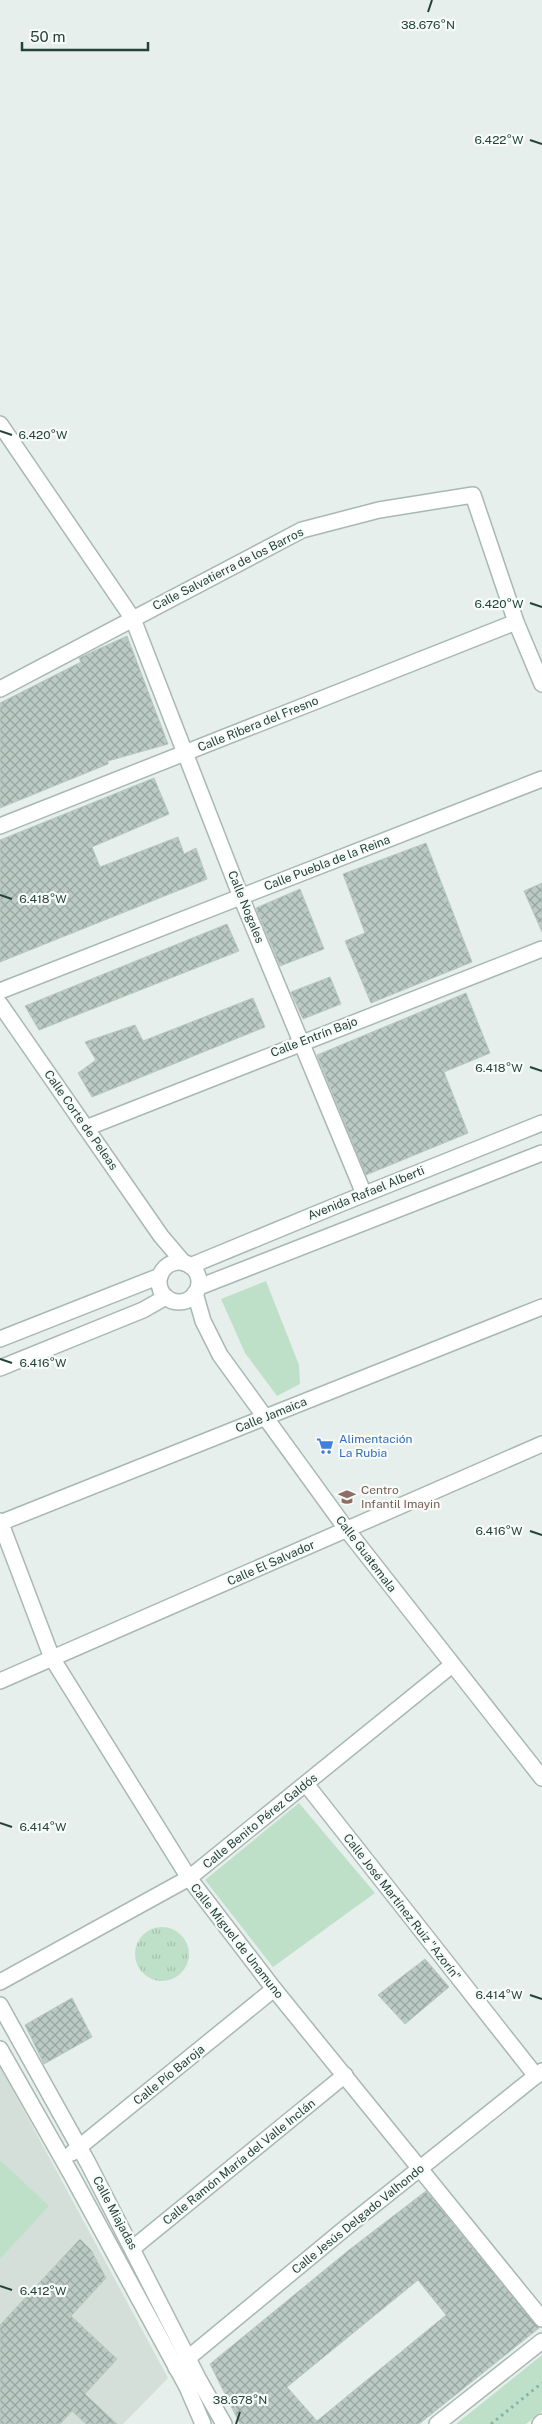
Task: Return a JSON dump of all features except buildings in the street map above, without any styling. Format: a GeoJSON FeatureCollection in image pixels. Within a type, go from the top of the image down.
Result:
{"type":"FeatureCollection","features":[{"type":"Feature","properties":{"kind":"street","name":"Calle Nogales"},"geometry":{"type":"LineString","coordinates":[[0,424],[133,619],[241,897],[364,1194]]}},
{"type":"Feature","properties":{"kind":"street","name":"Calle Salvatierra de los Barros"},"geometry":{"type":"LineString","coordinates":[[0,689],[302,530],[379,510],[473,495],[516,622]]}},
{"type":"Feature","properties":{"kind":"street"},"geometry":{"type":"LineString","coordinates":[[516,622],[542,684]]}},
{"type":"Feature","properties":{"kind":"street","name":"Calle Ribera del Fresno"},"geometry":{"type":"LineString","coordinates":[[0,826],[516,622]]}},
{"type":"Feature","properties":{"kind":"street","name":"Calle Puebla de la Reina"},"geometry":{"type":"LineString","coordinates":[[0,991],[542,779]]}},
{"type":"Feature","properties":{"kind":"street","name":"Calle Entrín Bajo"},"geometry":{"type":"LineString","coordinates":[[86,1128],[542,949]]}},
{"type":"Feature","properties":{"kind":"street","name":"Calle Corte de Peleas"},"geometry":{"type":"LineString","coordinates":[[0,1004],[162,1236],[187,1264]]}},
{"type":"Feature","properties":{"kind":"street","name":"Avenida Rafael Alberti"},"geometry":{"type":"LineString","coordinates":[[187,1264],[542,1123]]}},
{"type":"Feature","properties":{"kind":"street"},"geometry":{"type":"LineString","coordinates":[[0,1368],[170,1299],[182,1302],[197,1290],[542,1153]]}},
{"type":"Feature","properties":{"kind":"street"},"geometry":{"type":"LineString","coordinates":[[162,1236],[162,1273],[159,1284],[170,1299]]}},
{"type":"Feature","properties":{"kind":"street"},"geometry":{"type":"LineString","coordinates":[[0,1339],[162,1273],[170,1264],[187,1264],[198,1278],[197,1290]]}},
{"type":"Feature","properties":{"kind":"street","name":"Calle Guatemala"},"geometry":{"type":"LineString","coordinates":[[197,1290],[203,1322],[220,1355],[346,1530],[542,1778]]}},
{"type":"Feature","properties":{"kind":"street","name":"Calle Guatemala"},"geometry":{"type":"LineString","coordinates":[[170,1299],[203,1322]]}},
{"type":"Feature","properties":{"kind":"street","name":"Calle Jamaica"},"geometry":{"type":"LineString","coordinates":[[0,1522],[542,1307]]}},
{"type":"Feature","properties":{"kind":"street","name":"Calle El Salvador"},"geometry":{"type":"LineString","coordinates":[[0,1681],[542,1444]]}},
{"type":"Feature","properties":{"kind":"street","name":"Calle Miguel de Unamuno"},"geometry":{"type":"LineString","coordinates":[[0,1522],[52,1658],[189,1878],[274,1989],[542,2319]]}},
{"type":"Feature","properties":{"kind":"street","name":"Calle Benito Pérez Galdós"},"geometry":{"type":"LineString","coordinates":[[0,1982],[189,1878],[452,1665]]}},
{"type":"Feature","properties":{"kind":"street","name":"Calle José Martínez Ruiz \"Azorín\""},"geometry":{"type":"LineString","coordinates":[[306,1784],[539,2073]]}},
{"type":"Feature","properties":{"kind":"street","name":"Calle Pío Baroja"},"geometry":{"type":"LineString","coordinates":[[63,2160],[274,1989]]}},
{"type":"Feature","properties":{"kind":"street","name":"Calle Miajadas"},"geometry":{"type":"LineString","coordinates":[[0,2005],[134,2248],[188,2357],[224,2424]]}},
{"type":"Feature","properties":{"kind":"street","name":"Calle Miajadas"},"geometry":{"type":"LineString","coordinates":[[0,2049],[63,2160],[176,2368],[201,2423]]}},
{"type":"Feature","properties":{"kind":"street","name":"Calle Jesús Delgado Valhondo"},"geometry":{"type":"LineString","coordinates":[[176,2368],[539,2073]]}},
{"type":"Feature","properties":{"kind":"street","name":"Calle Ramón María del Valle Inclán"},"geometry":{"type":"LineString","coordinates":[[134,2248],[345,2075]]}},
{"type":"Feature","properties":{"kind":"street"},"geometry":{"type":"LineString","coordinates":[[437,2424],[542,2341]]}},
{"type":"Feature","properties":{"kind":"path"},"geometry":{"type":"LineString","coordinates":[[492,2424],[542,2383]]}},
{"type":"Feature","properties":{"kind":"shaded area"},"geometry":{"type":"Polygon","coordinates":[[[0,2066],[168,2378],[123,2424],[0,2424],[0,2066]]]}},
{"type":"Feature","properties":{"kind":"green space"},"geometry":{"type":"Polygon","coordinates":[[[266,1281],[299,1365],[300,1384],[277,1396],[245,1353],[221,1299],[266,1281]]]}},
{"type":"Feature","properties":{"kind":"green space"},"geometry":{"type":"Polygon","coordinates":[[[299,1803],[375,1893],[273,1967],[205,1880],[299,1803]]]}},
{"type":"Feature","properties":{"kind":"green space"},"geometry":{"type":"Polygon","coordinates":[[[157,1927],[167,1927],[177,1931],[185,1939],[189,1954],[185,1969],[177,1977],[167,1981],[157,1981],[147,1977],[139,1969],[135,1959],[135,1949],[139,1939],[147,1931],[157,1927]]]}},
{"type":"Feature","properties":{"kind":"green space"},"geometry":{"type":"Polygon","coordinates":[[[0,2160],[49,2206],[0,2259],[0,2160]]]}},
{"type":"Feature","properties":{"kind":"green space"},"geometry":{"type":"Polygon","coordinates":[[[542,2355],[542,2411],[526,2424],[456,2424],[542,2355]]]}},
{"type":"Feature","properties":{"kind":"place","name":"Alimentación La Rubia"},"geometry":{"type":"Point","coordinates":[325,1446]}},
{"type":"Feature","properties":{"kind":"place","name":"Centro Infantil Imayin"},"geometry":{"type":"Point","coordinates":[347,1497]}}]}
